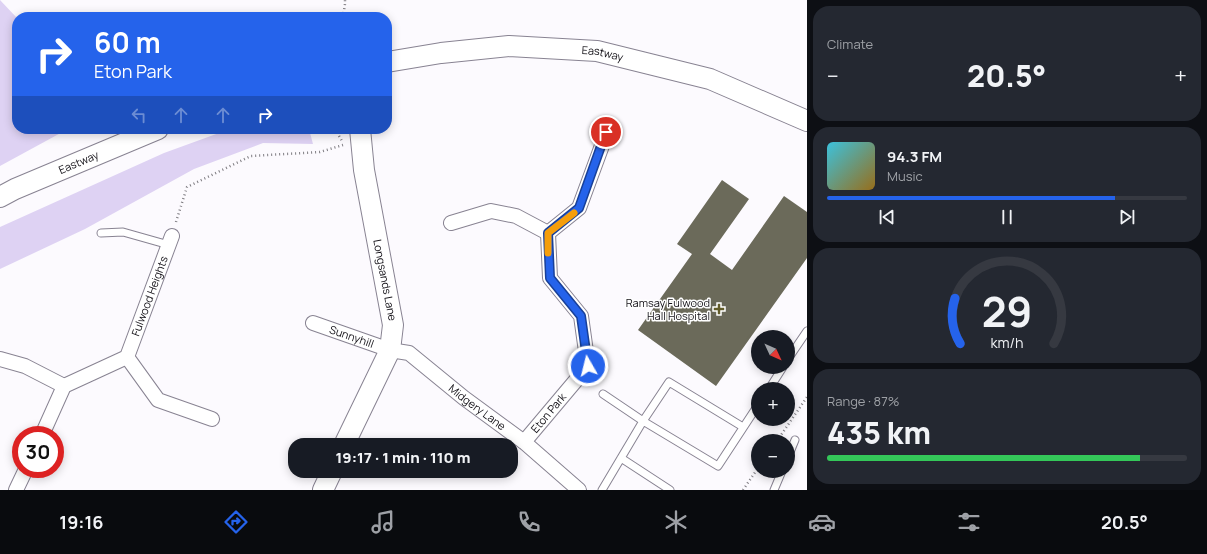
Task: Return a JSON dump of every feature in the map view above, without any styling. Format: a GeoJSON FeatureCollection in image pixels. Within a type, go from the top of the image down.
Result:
{"type":"FeatureCollection","features":[{"type":"Feature","properties":{"kind":"main road","name":"Eastway"},"geometry":{"type":"LineString","coordinates":[[392,61],[441,52],[508,46],[597,51],[710,79],[807,121]]}},
{"type":"Feature","properties":{"kind":"main road","name":"Eastway"},"geometry":{"type":"LineString","coordinates":[[0,197],[15,189],[146,134]]}},
{"type":"Feature","properties":{"kind":"main road","name":"Longsands Lane"},"geometry":{"type":"LineString","coordinates":[[347,438],[390,350],[393,325],[364,170],[360,134]]}},
{"type":"Feature","properties":{"kind":"main road"},"geometry":{"type":"LineString","coordinates":[[323,490],[329,478]]}},
{"type":"Feature","properties":{"kind":"street"},"geometry":{"type":"LineString","coordinates":[[451,223],[491,211],[516,216],[548,233],[579,208],[606,132]]}},
{"type":"Feature","properties":{"kind":"street","name":"Eton Park"},"geometry":{"type":"LineString","coordinates":[[524,442],[588,366],[581,316],[550,278],[548,233]]}},
{"type":"Feature","properties":{"kind":"street","name":"Fulwood Heights"},"geometry":{"type":"LineString","coordinates":[[127,357],[170,240]]}},
{"type":"Feature","properties":{"kind":"street","name":"Sunnyhill"},"geometry":{"type":"LineString","coordinates":[[313,323],[390,350]]}},
{"type":"Feature","properties":{"kind":"street","name":"Midgery Lane"},"geometry":{"type":"LineString","coordinates":[[390,350],[409,353],[464,398],[524,442],[579,490]]}},
{"type":"Feature","properties":{"kind":"street"},"geometry":{"type":"LineString","coordinates":[[46,426],[64,386],[127,357],[158,400],[212,419]]}},
{"type":"Feature","properties":{"kind":"street"},"geometry":{"type":"LineString","coordinates":[[0,359],[25,366],[64,386]]}},
{"type":"Feature","properties":{"kind":"street"},"geometry":{"type":"LineString","coordinates":[[16,490],[22,478]]}},
{"type":"Feature","properties":{"kind":"lane"},"geometry":{"type":"LineString","coordinates":[[101,233],[123,232],[170,240]]}},
{"type":"Feature","properties":{"kind":"lane"},"geometry":{"type":"LineString","coordinates":[[795,349],[807,331]]}},
{"type":"Feature","properties":{"kind":"lane"},"geometry":{"type":"LineString","coordinates":[[602,490],[643,421],[669,382],[743,427]]}},
{"type":"Feature","properties":{"kind":"lane"},"geometry":{"type":"LineString","coordinates":[[603,394],[643,421],[718,466],[751,415]]}},
{"type":"Feature","properties":{"kind":"lane"},"geometry":{"type":"LineString","coordinates":[[621,458],[670,490]]}},
{"type":"Feature","properties":{"kind":"lane"},"geometry":{"type":"LineString","coordinates":[[774,490],[779,478]]}},
{"type":"Feature","properties":{"kind":"path"},"geometry":{"type":"LineString","coordinates":[[344,12],[346,4],[345,0]]}},
{"type":"Feature","properties":{"kind":"path"},"geometry":{"type":"LineString","coordinates":[[170,240],[187,186],[251,156],[320,152],[344,144]]}},
{"type":"Feature","properties":{"kind":"path"},"geometry":{"type":"LineString","coordinates":[[781,434],[807,397]]}},
{"type":"Feature","properties":{"kind":"path"},"geometry":{"type":"LineString","coordinates":[[743,490],[751,478]]}},
{"type":"Feature","properties":{"kind":"shaded area"},"geometry":{"type":"Polygon","coordinates":[[[0,0],[12,13],[12,134],[59,134],[0,166],[0,0]]]}},
{"type":"Feature","properties":{"kind":"shaded area"},"geometry":{"type":"Polygon","coordinates":[[[216,134],[310,134],[313,144],[263,143],[194,169],[85,229],[0,269],[0,227],[164,153],[216,134]]]}},
{"type":"Feature","properties":{"kind":"building"},"geometry":{"type":"Polygon","coordinates":[[[722,180],[749,199],[710,254],[732,270],[784,196],[807,212],[807,258],[756,330],[751,330],[751,337],[716,386],[638,330],[692,254],[677,244],[722,180]]]}},
{"type":"Feature","properties":{"kind":"slow traffic"},"geometry":{"type":"LineString","coordinates":[[548,253],[548,233],[574,213]]}},
{"type":"Feature","properties":{"kind":"place","name":"Ramsay Fulwood Hall Hospital"},"geometry":{"type":"Point","coordinates":[719,309]}},
{"type":"Feature","properties":{"kind":"route"},"geometry":{"type":"LineString","coordinates":[[588,366],[581,316],[550,278],[548,233],[579,208],[606,132]]}}]}
